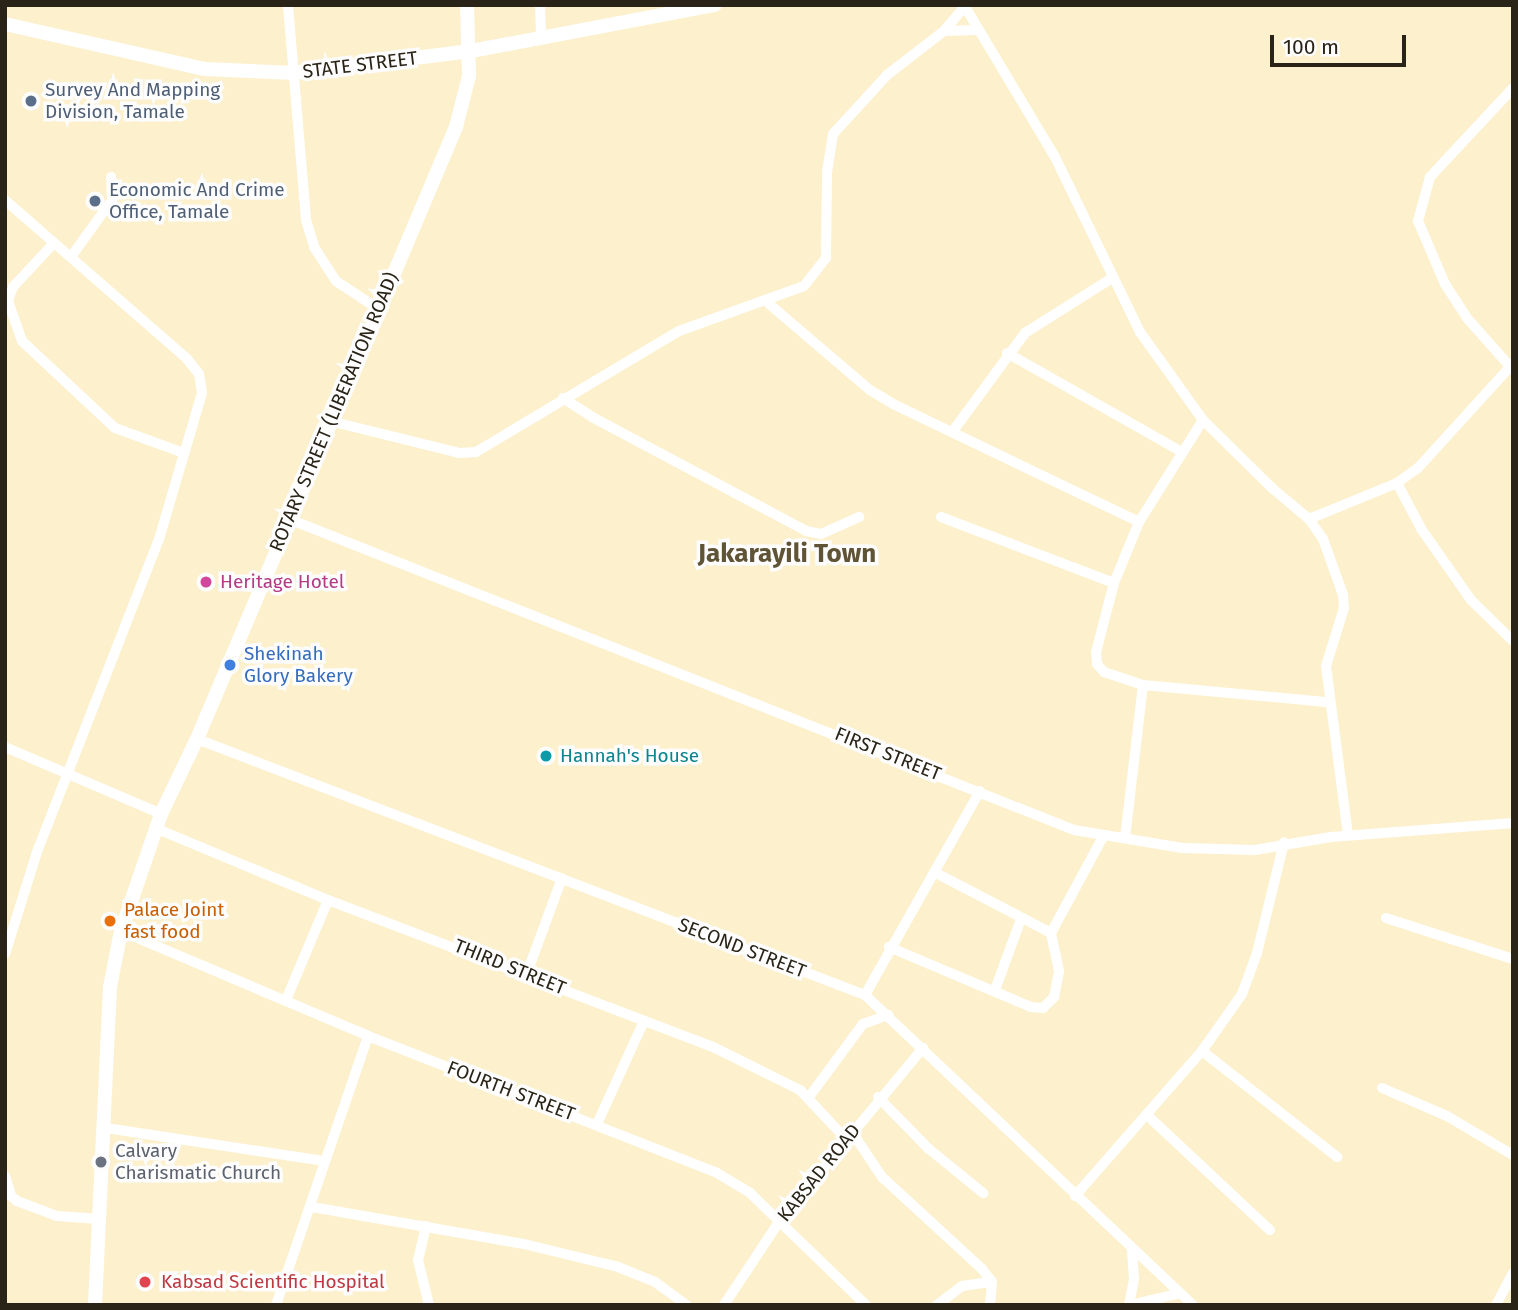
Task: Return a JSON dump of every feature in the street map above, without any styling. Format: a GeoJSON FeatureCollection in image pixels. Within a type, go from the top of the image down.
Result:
{"type":"FeatureCollection","features":[{"type":"Feature","properties":{"kind":"street"},"geometry":{"type":"LineString","coordinates":[[288,5],[306,220],[314,247],[336,281],[377,308]]}},
{"type":"Feature","properties":{"kind":"street","name":"ROTARY STREET (LIBERATION ROAD)"},"geometry":{"type":"LineString","coordinates":[[95,1305],[106,1128],[110,987],[121,931],[158,821],[197,739],[377,308],[456,127],[471,51],[467,5]]}},
{"type":"Feature","properties":{"kind":"street"},"geometry":{"type":"LineString","coordinates":[[540,5],[541,39]]}},
{"type":"Feature","properties":{"kind":"street","name":"STATE STREET"},"geometry":{"type":"LineString","coordinates":[[5,25],[205,69],[294,73],[471,51],[715,5]]}},
{"type":"Feature","properties":{"kind":"street"},"geometry":{"type":"LineString","coordinates":[[330,421],[466,454],[679,331],[768,303],[804,286],[826,258],[829,144],[838,126],[887,75],[944,31],[965,6],[976,30],[1055,157],[1140,332],[1203,419],[1272,488],[1309,519],[1323,539],[1343,595],[1344,608],[1326,666],[1328,702],[1348,836]]}},
{"type":"Feature","properties":{"kind":"street"},"geometry":{"type":"LineString","coordinates":[[944,31],[976,30]]}},
{"type":"Feature","properties":{"kind":"street"},"geometry":{"type":"LineString","coordinates":[[1309,519],[1397,483],[1434,454],[1511,369],[1444,284],[1418,221],[1430,177],[1513,88]]}},
{"type":"Feature","properties":{"kind":"street"},"geometry":{"type":"LineString","coordinates":[[71,257],[112,200],[111,177]]}},
{"type":"Feature","properties":{"kind":"street"},"geometry":{"type":"LineString","coordinates":[[5,200],[199,374],[202,393],[159,539],[70,774],[37,852],[5,954]]}},
{"type":"Feature","properties":{"kind":"street"},"geometry":{"type":"LineString","coordinates":[[54,243],[13,288],[8,302],[22,341],[115,428],[184,453]]}},
{"type":"Feature","properties":{"kind":"street"},"geometry":{"type":"LineString","coordinates":[[953,431],[1007,353],[1026,333],[1112,278]]}},
{"type":"Feature","properties":{"kind":"street"},"geometry":{"type":"LineString","coordinates":[[768,303],[870,390],[1139,522]]}},
{"type":"Feature","properties":{"kind":"street"},"geometry":{"type":"LineString","coordinates":[[1007,353],[1182,452]]}},
{"type":"Feature","properties":{"kind":"street"},"geometry":{"type":"LineString","coordinates":[[563,398],[806,531],[821,534],[859,517]]}},
{"type":"Feature","properties":{"kind":"street"},"geometry":{"type":"LineString","coordinates":[[1203,419],[1139,522],[1114,583],[1096,652],[1097,664],[1104,672],[1143,685],[1328,702]]}},
{"type":"Feature","properties":{"kind":"street"},"geometry":{"type":"LineString","coordinates":[[1397,483],[1422,530],[1471,600],[1513,641]]}},
{"type":"Feature","properties":{"kind":"street"},"geometry":{"type":"LineString","coordinates":[[940,517],[1114,583]]}},
{"type":"Feature","properties":{"kind":"street","name":"FIRST STREET"},"geometry":{"type":"LineString","coordinates":[[289,519],[1074,830],[1217,850],[1255,850],[1284,842],[1513,823]]}},
{"type":"Feature","properties":{"kind":"street"},"geometry":{"type":"LineString","coordinates":[[1125,838],[1143,685]]}},
{"type":"Feature","properties":{"kind":"street","name":"SECOND STREET"},"geometry":{"type":"LineString","coordinates":[[197,739],[864,995],[1194,1305]]}},
{"type":"Feature","properties":{"kind":"street","name":"THIRD STREET"},"geometry":{"type":"LineString","coordinates":[[5,747],[70,774],[158,821],[328,900],[527,973],[643,1023],[711,1046],[809,1097],[849,1136],[882,1177],[992,1282]]}},
{"type":"Feature","properties":{"kind":"street"},"geometry":{"type":"LineString","coordinates":[[864,995],[980,791]]}},
{"type":"Feature","properties":{"kind":"street"},"geometry":{"type":"LineString","coordinates":[[889,947],[1031,1007],[1049,1003],[1059,971],[1051,933],[1104,835]]}},
{"type":"Feature","properties":{"kind":"street"},"geometry":{"type":"LineString","coordinates":[[1075,1196],[1148,1116],[1202,1051],[1251,975],[1284,842]]}},
{"type":"Feature","properties":{"kind":"street"},"geometry":{"type":"LineString","coordinates":[[934,872],[1051,933]]}},
{"type":"Feature","properties":{"kind":"street"},"geometry":{"type":"LineString","coordinates":[[527,973],[562,878]]}},
{"type":"Feature","properties":{"kind":"street"},"geometry":{"type":"LineString","coordinates":[[286,1000],[328,900]]}},
{"type":"Feature","properties":{"kind":"street"},"geometry":{"type":"LineString","coordinates":[[1386,918],[1513,959]]}},
{"type":"Feature","properties":{"kind":"street"},"geometry":{"type":"LineString","coordinates":[[995,990],[1021,919]]}},
{"type":"Feature","properties":{"kind":"street","name":"FOURTH STREET"},"geometry":{"type":"LineString","coordinates":[[121,931],[368,1036],[597,1124],[738,1183],[866,1305]]}},
{"type":"Feature","properties":{"kind":"street"},"geometry":{"type":"LineString","coordinates":[[809,1097],[863,1024],[888,1015]]}},
{"type":"Feature","properties":{"kind":"street"},"geometry":{"type":"LineString","coordinates":[[597,1124],[643,1023]]}},
{"type":"Feature","properties":{"kind":"street"},"geometry":{"type":"LineString","coordinates":[[276,1305],[312,1207],[324,1161],[368,1036]]}},
{"type":"Feature","properties":{"kind":"street","name":"KABSAD ROAD"},"geometry":{"type":"LineString","coordinates":[[723,1305],[779,1222],[878,1097],[923,1048]]}},
{"type":"Feature","properties":{"kind":"street"},"geometry":{"type":"LineString","coordinates":[[1202,1051],[1337,1157]]}},
{"type":"Feature","properties":{"kind":"street"},"geometry":{"type":"LineString","coordinates":[[1382,1088],[1447,1116],[1513,1155]]}},
{"type":"Feature","properties":{"kind":"street"},"geometry":{"type":"LineString","coordinates":[[878,1097],[929,1149],[983,1193]]}},
{"type":"Feature","properties":{"kind":"street"},"geometry":{"type":"LineString","coordinates":[[1148,1116],[1270,1230]]}},
{"type":"Feature","properties":{"kind":"street"},"geometry":{"type":"LineString","coordinates":[[106,1128],[324,1161]]}},
{"type":"Feature","properties":{"kind":"street"},"geometry":{"type":"LineString","coordinates":[[5,1176],[11,1196],[17,1201],[57,1216],[100,1219]]}},
{"type":"Feature","properties":{"kind":"street"},"geometry":{"type":"LineString","coordinates":[[312,1207],[524,1244],[618,1267],[655,1282],[687,1305]]}},
{"type":"Feature","properties":{"kind":"street"},"geometry":{"type":"LineString","coordinates":[[425,1226],[418,1260],[429,1305]]}},
{"type":"Feature","properties":{"kind":"street"},"geometry":{"type":"LineString","coordinates":[[1132,1248],[1134,1279],[1130,1305],[1181,1293]]}},
{"type":"Feature","properties":{"kind":"street"},"geometry":{"type":"LineString","coordinates":[[1496,1305],[1513,1273]]}},
{"type":"Feature","properties":{"kind":"street"},"geometry":{"type":"LineString","coordinates":[[937,1305],[962,1286],[992,1282],[990,1305]]}},
{"type":"Feature","properties":{"kind":"place","name":"Survey And Mapping Division, Tamale"},"geometry":{"type":"Point","coordinates":[31,101]}},
{"type":"Feature","properties":{"kind":"place","name":"Economic And Crime Office, Tamale"},"geometry":{"type":"Point","coordinates":[95,201]}},
{"type":"Feature","properties":{"kind":"place","name":"Heritage Hotel"},"geometry":{"type":"Point","coordinates":[206,582]}},
{"type":"Feature","properties":{"kind":"place","name":"Shekinah Glory Bakery"},"geometry":{"type":"Point","coordinates":[230,665]}},
{"type":"Feature","properties":{"kind":"place","name":"Hannah's House"},"geometry":{"type":"Point","coordinates":[546,756]}},
{"type":"Feature","properties":{"kind":"place","name":"Palace Joint fast food"},"geometry":{"type":"Point","coordinates":[110,921]}},
{"type":"Feature","properties":{"kind":"place","name":"Calvary Charismatic Church"},"geometry":{"type":"Point","coordinates":[101,1162]}},
{"type":"Feature","properties":{"kind":"place","name":"Kabsad Scientific Hospital"},"geometry":{"type":"Point","coordinates":[145,1282]}},
{"type":"Feature","properties":{"kind":"district","name":"Jakarayili Town"},"geometry":{"type":"Point","coordinates":[787,554]}}]}
